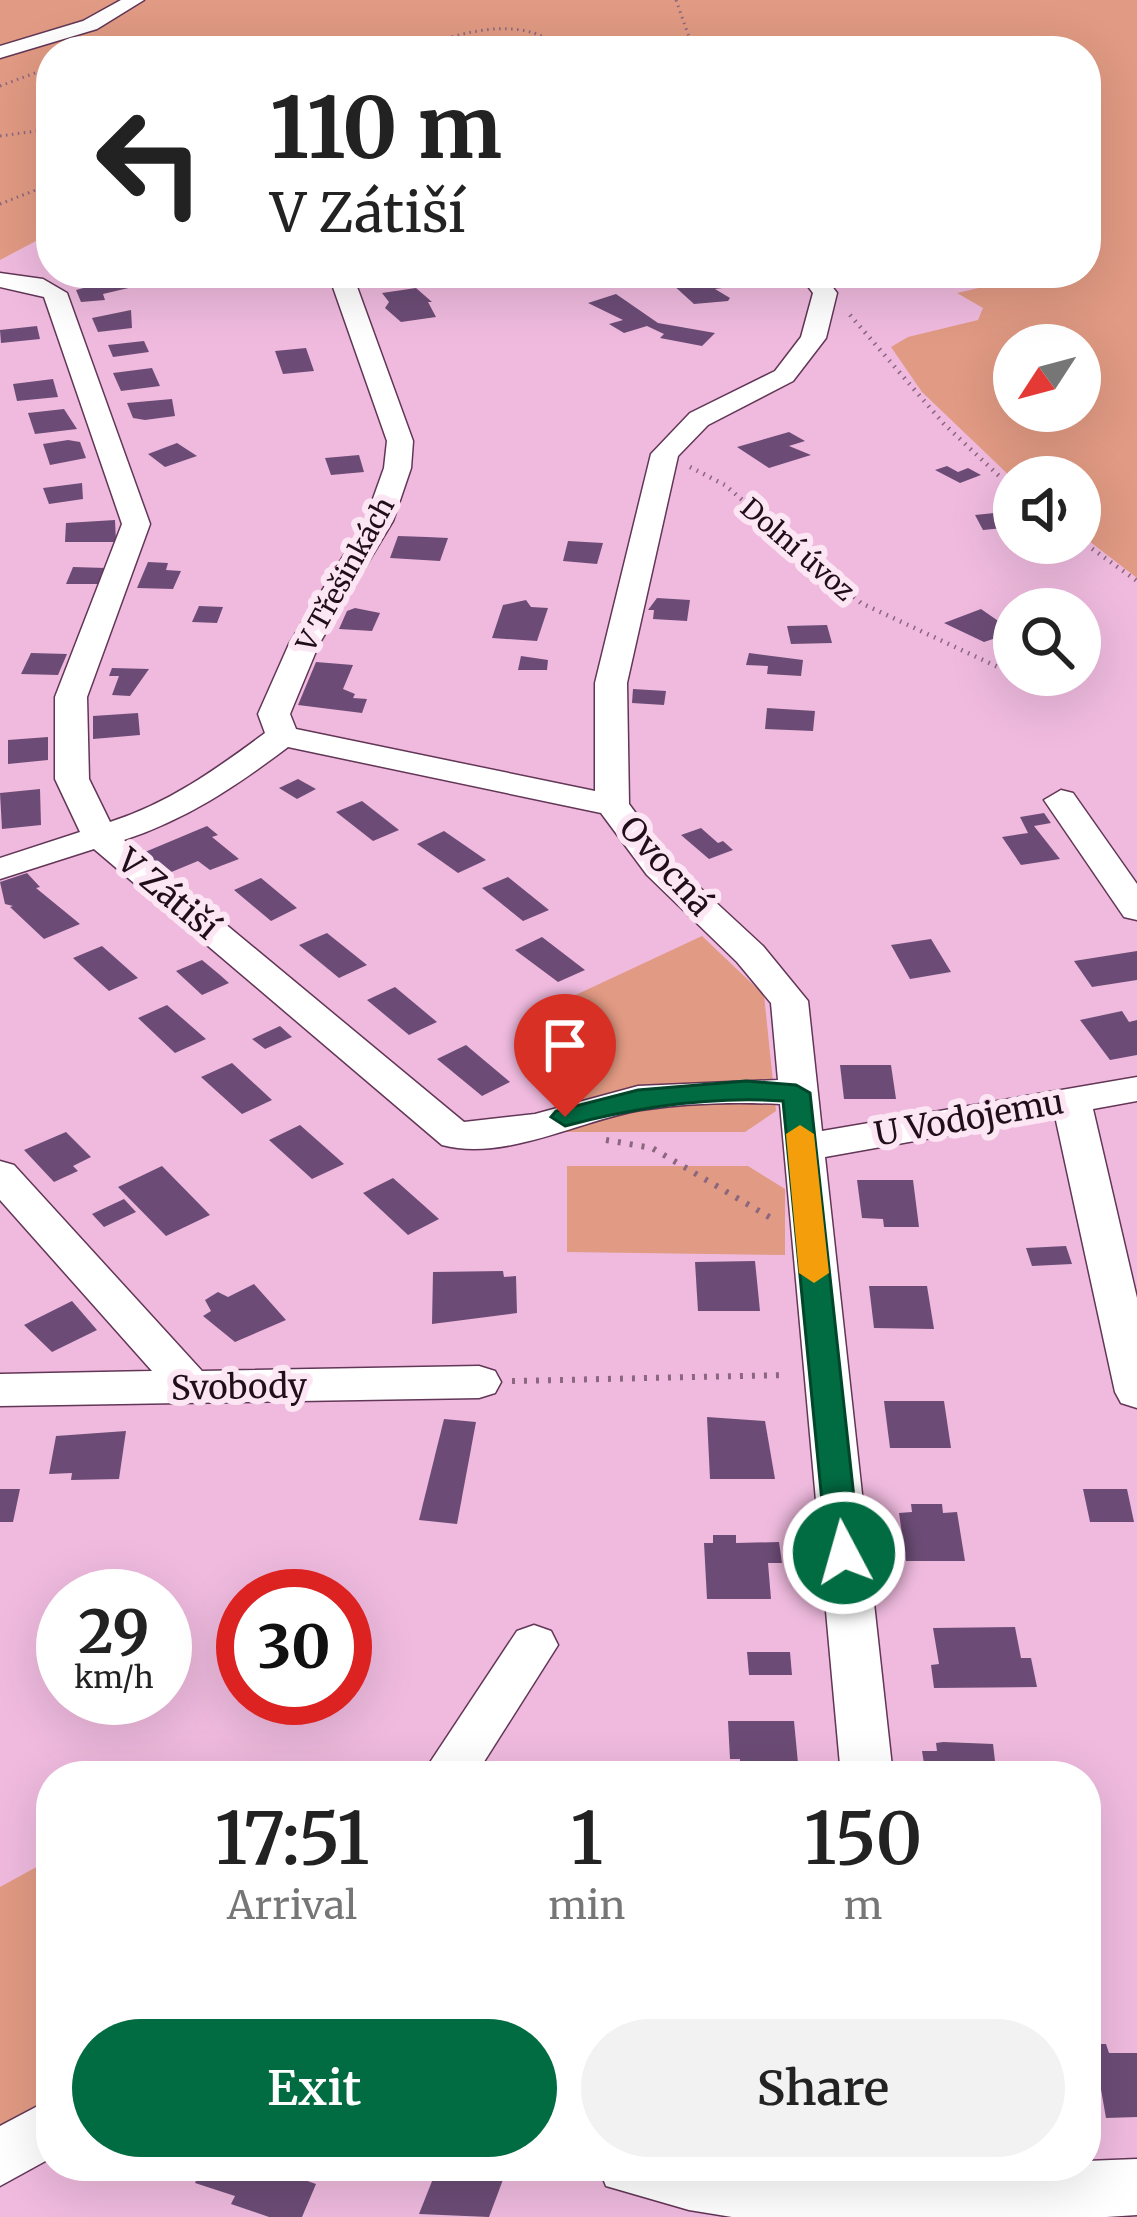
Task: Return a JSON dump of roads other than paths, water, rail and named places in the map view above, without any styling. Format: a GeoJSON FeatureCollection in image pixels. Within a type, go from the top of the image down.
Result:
{"type":"FeatureCollection","features":[{"type":"Feature","properties":{"kind":"street"},"geometry":{"type":"LineString","coordinates":[[53,36],[90,25],[135,0]]}},
{"type":"Feature","properties":{"kind":"street"},"geometry":{"type":"LineString","coordinates":[[0,52],[36,41]]}},
{"type":"Feature","properties":{"kind":"street","name":"V Zátiší"},"geometry":{"type":"LineString","coordinates":[[0,280],[36,285]]}},
{"type":"Feature","properties":{"kind":"street","name":"V Zátiší"},"geometry":{"type":"LineString","coordinates":[[43,288],[55,293],[136,524],[71,697],[72,779],[100,837],[456,1136],[536,1127],[638,1098],[746,1090],[796,1093]]}},
{"type":"Feature","properties":{"kind":"street","name":"V Třešinkách"},"geometry":{"type":"LineString","coordinates":[[282,736],[274,714],[302,648],[377,520],[397,478],[400,460],[400,441],[345,288]]}},
{"type":"Feature","properties":{"kind":"street"},"geometry":{"type":"LineString","coordinates":[[612,805],[610,683],[665,454],[699,419],[784,376],[812,338],[817,288]]}},
{"type":"Feature","properties":{"kind":"street"},"geometry":{"type":"LineString","coordinates":[[0,869],[160,817],[206,793],[282,736]]}},
{"type":"Feature","properties":{"kind":"street","name":"Ovocná"},"geometry":{"type":"LineString","coordinates":[[282,736],[612,805],[659,868],[750,954],[789,1001],[865,1761]]}},
{"type":"Feature","properties":{"kind":"street"},"geometry":{"type":"LineString","coordinates":[[1060,800],[1137,909]]}},
{"type":"Feature","properties":{"kind":"street","name":"U Vodojemu"},"geometry":{"type":"LineString","coordinates":[[801,1148],[1137,1089]]}},
{"type":"Feature","properties":{"kind":"street"},"geometry":{"type":"LineString","coordinates":[[1071,1100],[1137,1392]]}},
{"type":"Feature","properties":{"kind":"street"},"geometry":{"type":"LineString","coordinates":[[0,1174],[192,1388]]}},
{"type":"Feature","properties":{"kind":"street","name":"Svobody"},"geometry":{"type":"LineString","coordinates":[[0,1390],[479,1382]]}},
{"type":"Feature","properties":{"kind":"street"},"geometry":{"type":"LineString","coordinates":[[457,1761],[534,1646]]}},
{"type":"Feature","properties":{"kind":"street"},"geometry":{"type":"LineString","coordinates":[[0,2158],[36,2135]]}},
{"type":"Feature","properties":{"kind":"street"},"geometry":{"type":"LineString","coordinates":[[692,2181],[762,2197],[1137,2187]]}}]}
